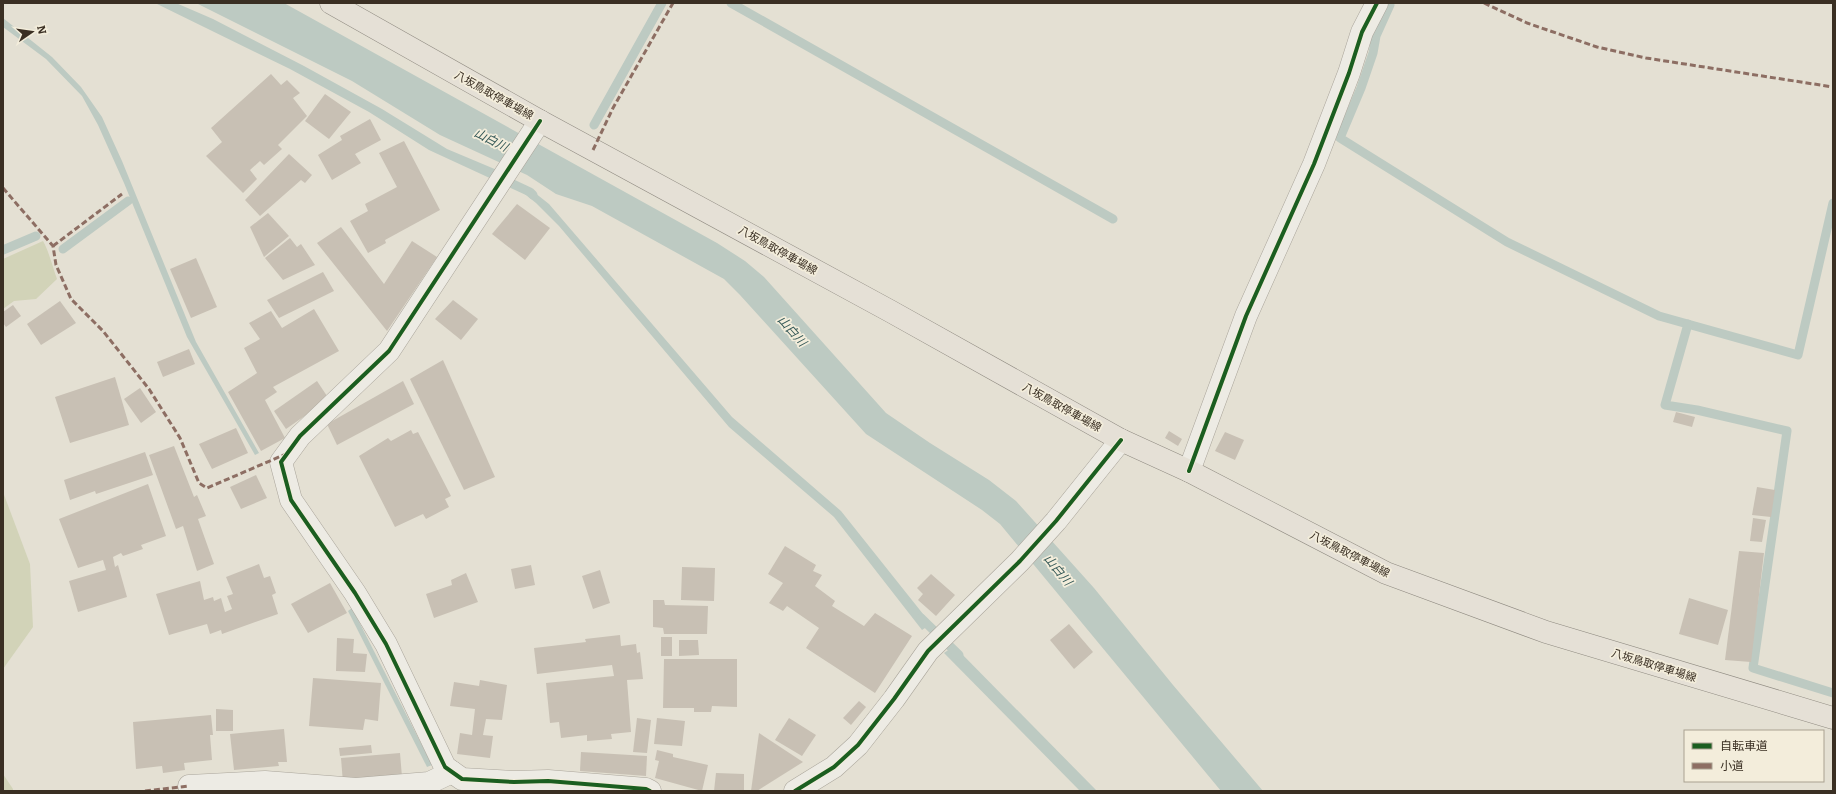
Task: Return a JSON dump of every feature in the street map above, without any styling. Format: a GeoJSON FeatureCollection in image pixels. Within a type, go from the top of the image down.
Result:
{"type":"FeatureCollection","features":[{"type":"Feature","properties":{"kind":"main road","name":"八坂鳥取停車場線"},"geometry":{"type":"LineString","coordinates":[[331,3],[540,121],[883,307],[1120,440],[1189,471],[1386,573],[1546,632],[1833,718]]}},
{"type":"Feature","properties":{"kind":"street"},"geometry":{"type":"LineString","coordinates":[[1189,471],[1246,316],[1314,164],[1349,73],[1362,32],[1377,3]]}},
{"type":"Feature","properties":{"kind":"street"},"geometry":{"type":"LineString","coordinates":[[540,121],[389,351],[300,436],[281,462],[291,500],[355,593],[386,644],[445,767],[462,779],[514,782],[548,781],[646,789],[650,791]]}},
{"type":"Feature","properties":{"kind":"street"},"geometry":{"type":"LineString","coordinates":[[795,791],[834,767],[858,745],[894,699],[928,651],[1020,561],[1056,521],[1120,440]]}},
{"type":"Feature","properties":{"kind":"street"},"geometry":{"type":"LineString","coordinates":[[189,786],[265,782],[356,790],[430,783],[452,772]]}},
{"type":"Feature","properties":{"kind":"green space"},"geometry":{"type":"Polygon","coordinates":[[[43,241],[57,279],[36,299],[14,301],[3,309],[3,259],[43,241]]]}},
{"type":"Feature","properties":{"kind":"green space"},"geometry":{"type":"Polygon","coordinates":[[[3,492],[30,564],[33,627],[3,669],[3,492]]]}},
{"type":"Feature","properties":{"kind":"green space"},"geometry":{"type":"Polygon","coordinates":[[[3,774],[13,789],[13,791],[3,791],[3,774]]]}},
{"type":"Feature","properties":{"kind":"water"},"geometry":{"type":"Polygon","coordinates":[[[155,3],[176,3],[213,19],[304,66],[382,109],[447,149],[497,170],[494,180],[429,150],[369,112],[290,69],[155,3]]]}},
{"type":"Feature","properties":{"kind":"water","name":"山白川"},"geometry":{"type":"Polygon","coordinates":[[[196,3],[284,3],[717,243],[745,261],[764,277],[886,413],[989,480],[1016,501],[1094,588],[1173,685],[1263,791],[1221,791],[1000,524],[982,510],[866,434],[724,279],[592,206],[556,194],[527,175],[440,135],[352,81],[196,3]]]}},
{"type":"Feature","properties":{"kind":"water"},"geometry":{"type":"Polygon","coordinates":[[[3,18],[52,57],[81,87],[102,117],[122,161],[196,342],[259,453],[255,455],[187,337],[124,183],[98,125],[82,96],[46,59],[3,27],[3,18]]]}},
{"type":"Feature","properties":{"kind":"water"},"geometry":{"type":"Polygon","coordinates":[[[525,185],[549,204],[732,417],[841,511],[931,624],[922,630],[834,517],[729,427],[559,226],[536,203],[521,191],[525,185]]]}},
{"type":"Feature","properties":{"kind":"water"},"geometry":{"type":"Polygon","coordinates":[[[352,608],[432,765],[427,767],[348,611],[352,608]]]}},
{"type":"Feature","properties":{"kind":"water"},"geometry":{"type":"Polygon","coordinates":[[[954,646],[1097,791],[1080,791],[944,653],[954,646]]]}},
{"type":"Feature","properties":{"kind":"building"},"geometry":{"type":"Polygon","coordinates":[[[271,74],[281,85],[287,80],[300,93],[293,98],[307,116],[278,145],[282,149],[264,165],[260,161],[250,170],[257,179],[243,193],[206,156],[222,142],[211,128],[271,74]]]}},
{"type":"Feature","properties":{"kind":"building"},"geometry":{"type":"Polygon","coordinates":[[[325,94],[351,112],[329,139],[305,121],[325,94]]]}},
{"type":"Feature","properties":{"kind":"building"},"geometry":{"type":"Polygon","coordinates":[[[370,119],[381,140],[355,154],[361,163],[332,180],[318,155],[342,140],[340,136],[370,119]]]}},
{"type":"Feature","properties":{"kind":"building"},"geometry":{"type":"Polygon","coordinates":[[[404,141],[440,210],[385,240],[386,243],[368,253],[350,221],[368,211],[365,204],[397,187],[379,153],[404,141]]]}},
{"type":"Feature","properties":{"kind":"building"},"geometry":{"type":"Polygon","coordinates":[[[289,154],[312,175],[305,183],[301,180],[260,216],[245,200],[289,154]]]}},
{"type":"Feature","properties":{"kind":"building"},"geometry":{"type":"Polygon","coordinates":[[[517,204],[550,228],[525,260],[492,234],[517,204]]]}},
{"type":"Feature","properties":{"kind":"building"},"geometry":{"type":"Polygon","coordinates":[[[268,213],[289,236],[264,257],[250,227],[268,213]]]}},
{"type":"Feature","properties":{"kind":"building"},"geometry":{"type":"Polygon","coordinates":[[[341,227],[384,284],[412,241],[437,257],[387,331],[317,243],[341,227]]]}},
{"type":"Feature","properties":{"kind":"building"},"geometry":{"type":"Polygon","coordinates":[[[290,238],[297,247],[301,244],[315,265],[283,280],[265,258],[290,238]]]}},
{"type":"Feature","properties":{"kind":"building"},"geometry":{"type":"Polygon","coordinates":[[[196,258],[217,307],[191,318],[170,269],[196,258]]]}},
{"type":"Feature","properties":{"kind":"building"},"geometry":{"type":"Polygon","coordinates":[[[323,272],[334,291],[279,318],[267,300],[323,272]]]}},
{"type":"Feature","properties":{"kind":"building"},"geometry":{"type":"Polygon","coordinates":[[[453,300],[478,319],[461,340],[435,319],[453,300]]]}},
{"type":"Feature","properties":{"kind":"building"},"geometry":{"type":"Polygon","coordinates":[[[60,301],[76,323],[41,345],[27,324],[60,301]]]}},
{"type":"Feature","properties":{"kind":"building"},"geometry":{"type":"Polygon","coordinates":[[[13,305],[21,316],[6,327],[3,323],[3,312],[13,305]]]}},
{"type":"Feature","properties":{"kind":"building"},"geometry":{"type":"Polygon","coordinates":[[[314,309],[339,351],[273,387],[277,392],[265,400],[285,438],[261,451],[228,392],[257,373],[244,348],[260,339],[249,323],[271,311],[282,328],[314,309]]]}},
{"type":"Feature","properties":{"kind":"building"},"geometry":{"type":"Polygon","coordinates":[[[189,349],[195,364],[163,377],[157,362],[189,349]]]}},
{"type":"Feature","properties":{"kind":"building"},"geometry":{"type":"Polygon","coordinates":[[[443,360],[495,477],[464,490],[410,379],[443,360]]]}},
{"type":"Feature","properties":{"kind":"building"},"geometry":{"type":"Polygon","coordinates":[[[115,377],[129,425],[70,443],[55,397],[115,377]]]}},
{"type":"Feature","properties":{"kind":"building"},"geometry":{"type":"Polygon","coordinates":[[[317,381],[329,399],[286,429],[274,411],[317,381]]]}},
{"type":"Feature","properties":{"kind":"building"},"geometry":{"type":"Polygon","coordinates":[[[403,381],[414,404],[337,445],[327,424],[403,381]]]}},
{"type":"Feature","properties":{"kind":"building"},"geometry":{"type":"Polygon","coordinates":[[[140,388],[156,412],[141,423],[124,399],[140,388]]]}},
{"type":"Feature","properties":{"kind":"building"},"geometry":{"type":"Polygon","coordinates":[[[1676,412],[1695,417],[1692,427],[1673,422],[1676,412]]]}},
{"type":"Feature","properties":{"kind":"building"},"geometry":{"type":"Polygon","coordinates":[[[236,428],[248,453],[212,469],[199,444],[236,428]]]}},
{"type":"Feature","properties":{"kind":"building"},"geometry":{"type":"Polygon","coordinates":[[[411,430],[413,434],[418,432],[451,496],[445,499],[449,507],[426,519],[423,514],[395,527],[359,456],[388,438],[391,441],[411,430]]]}},
{"type":"Feature","properties":{"kind":"building"},"geometry":{"type":"Polygon","coordinates":[[[1169,431],[1182,439],[1178,446],[1165,438],[1169,431]]]}},
{"type":"Feature","properties":{"kind":"building"},"geometry":{"type":"Polygon","coordinates":[[[1225,432],[1244,440],[1235,460],[1215,451],[1225,432]]]}},
{"type":"Feature","properties":{"kind":"building"},"geometry":{"type":"Polygon","coordinates":[[[174,446],[194,497],[197,495],[206,516],[198,519],[214,564],[197,571],[183,526],[176,529],[149,455],[174,446]]]}},
{"type":"Feature","properties":{"kind":"building"},"geometry":{"type":"Polygon","coordinates":[[[145,452],[153,475],[96,494],[95,491],[70,500],[64,480],[145,452]]]}},
{"type":"Feature","properties":{"kind":"building"},"geometry":{"type":"Polygon","coordinates":[[[256,475],[267,498],[241,509],[230,487],[256,475]]]}},
{"type":"Feature","properties":{"kind":"building"},"geometry":{"type":"Polygon","coordinates":[[[148,484],[166,536],[141,545],[143,549],[123,556],[121,553],[113,557],[115,567],[118,565],[127,597],[78,612],[69,581],[106,570],[103,560],[78,568],[59,519],[148,484]]]}},
{"type":"Feature","properties":{"kind":"building"},"geometry":{"type":"Polygon","coordinates":[[[1757,487],[1775,490],[1771,517],[1752,515],[1757,487]]]}},
{"type":"Feature","properties":{"kind":"building"},"geometry":{"type":"Polygon","coordinates":[[[1753,518],[1766,520],[1762,542],[1750,541],[1753,518]]]}},
{"type":"Feature","properties":{"kind":"building"},"geometry":{"type":"Polygon","coordinates":[[[785,546],[816,565],[813,571],[822,575],[815,586],[835,601],[832,606],[864,626],[875,613],[912,636],[875,693],[806,648],[819,628],[787,606],[783,611],[769,603],[783,583],[768,574],[785,546]]]}},
{"type":"Feature","properties":{"kind":"building"},"geometry":{"type":"Polygon","coordinates":[[[1739,551],[1764,553],[1751,662],[1725,660],[1739,551]]]}},
{"type":"Feature","properties":{"kind":"building"},"geometry":{"type":"Polygon","coordinates":[[[259,564],[264,578],[270,576],[276,593],[272,595],[278,614],[222,634],[221,630],[210,634],[207,624],[169,635],[156,594],[200,581],[204,600],[213,597],[214,601],[221,598],[225,612],[232,609],[227,596],[233,594],[226,577],[259,564]]]}},
{"type":"Feature","properties":{"kind":"building"},"geometry":{"type":"Polygon","coordinates":[[[531,565],[535,585],[515,589],[511,569],[531,565]]]}},
{"type":"Feature","properties":{"kind":"building"},"geometry":{"type":"Polygon","coordinates":[[[682,567],[715,568],[714,601],[681,600],[682,567]]]}},
{"type":"Feature","properties":{"kind":"building"},"geometry":{"type":"Polygon","coordinates":[[[600,570],[610,603],[593,609],[582,576],[600,570]]]}},
{"type":"Feature","properties":{"kind":"building"},"geometry":{"type":"Polygon","coordinates":[[[466,573],[478,602],[434,618],[426,594],[452,585],[451,580],[466,573]]]}},
{"type":"Feature","properties":{"kind":"building"},"geometry":{"type":"Polygon","coordinates":[[[931,574],[955,595],[936,616],[918,600],[923,594],[917,588],[931,574]]]}},
{"type":"Feature","properties":{"kind":"building"},"geometry":{"type":"Polygon","coordinates":[[[330,583],[347,613],[308,633],[291,604],[330,583]]]}},
{"type":"Feature","properties":{"kind":"building"},"geometry":{"type":"Polygon","coordinates":[[[1689,598],[1728,610],[1718,645],[1679,634],[1689,598]]]}},
{"type":"Feature","properties":{"kind":"building"},"geometry":{"type":"Polygon","coordinates":[[[653,600],[664,600],[665,605],[708,606],[707,634],[664,634],[663,628],[653,627],[653,600]]]}},
{"type":"Feature","properties":{"kind":"building"},"geometry":{"type":"Polygon","coordinates":[[[1069,624],[1093,652],[1074,669],[1050,640],[1069,624]]]}},
{"type":"Feature","properties":{"kind":"building"},"geometry":{"type":"Polygon","coordinates":[[[620,635],[621,646],[636,644],[637,653],[640,652],[643,679],[627,680],[631,732],[611,734],[612,739],[587,741],[587,735],[561,738],[559,722],[550,723],[546,683],[614,676],[612,665],[537,674],[534,648],[586,642],[585,639],[620,635]]]}},
{"type":"Feature","properties":{"kind":"building"},"geometry":{"type":"Polygon","coordinates":[[[661,637],[672,637],[672,656],[661,656],[661,637]]]}},
{"type":"Feature","properties":{"kind":"building"},"geometry":{"type":"Polygon","coordinates":[[[337,638],[354,639],[353,653],[367,654],[365,672],[336,671],[337,638]]]}},
{"type":"Feature","properties":{"kind":"building"},"geometry":{"type":"Polygon","coordinates":[[[679,640],[698,640],[699,655],[679,656],[679,640]]]}},
{"type":"Feature","properties":{"kind":"building"},"geometry":{"type":"Polygon","coordinates":[[[664,659],[737,659],[737,707],[712,706],[711,712],[694,712],[694,708],[663,708],[664,659]]]}},
{"type":"Feature","properties":{"kind":"building"},"geometry":{"type":"Polygon","coordinates":[[[313,678],[381,683],[378,721],[365,719],[363,730],[309,726],[313,678]]]}},
{"type":"Feature","properties":{"kind":"building"},"geometry":{"type":"Polygon","coordinates":[[[480,680],[507,685],[502,720],[486,719],[483,735],[493,736],[490,758],[457,754],[460,733],[472,735],[475,709],[450,706],[454,682],[479,686],[480,680]]]}},
{"type":"Feature","properties":{"kind":"building"},"geometry":{"type":"Polygon","coordinates":[[[859,701],[866,707],[851,725],[843,718],[859,701]]]}},
{"type":"Feature","properties":{"kind":"building"},"geometry":{"type":"Polygon","coordinates":[[[216,709],[233,710],[233,731],[216,731],[216,709]]]}},
{"type":"Feature","properties":{"kind":"building"},"geometry":{"type":"Polygon","coordinates":[[[211,715],[213,735],[210,735],[212,760],[184,763],[185,770],[163,773],[162,766],[136,769],[133,722],[211,715]]]}},
{"type":"Feature","properties":{"kind":"building"},"geometry":{"type":"Polygon","coordinates":[[[637,718],[651,720],[647,753],[633,752],[637,718]]]}},
{"type":"Feature","properties":{"kind":"building"},"geometry":{"type":"Polygon","coordinates":[[[657,718],[685,721],[682,746],[654,744],[657,718]]]}},
{"type":"Feature","properties":{"kind":"building"},"geometry":{"type":"Polygon","coordinates":[[[789,718],[816,735],[802,756],[775,740],[789,718]]]}},
{"type":"Feature","properties":{"kind":"building"},"geometry":{"type":"Polygon","coordinates":[[[284,729],[287,762],[278,762],[279,766],[234,770],[230,734],[284,729]]]}},
{"type":"Feature","properties":{"kind":"building"},"geometry":{"type":"Polygon","coordinates":[[[759,733],[803,762],[757,791],[751,791],[759,733]]]}},
{"type":"Feature","properties":{"kind":"building"},"geometry":{"type":"Polygon","coordinates":[[[371,745],[372,753],[340,756],[339,748],[371,745]]]}},
{"type":"Feature","properties":{"kind":"building"},"geometry":{"type":"Polygon","coordinates":[[[657,750],[673,754],[673,757],[708,765],[702,791],[655,778],[659,761],[655,760],[657,750]]]}},
{"type":"Feature","properties":{"kind":"building"},"geometry":{"type":"Polygon","coordinates":[[[581,752],[647,756],[646,776],[580,771],[581,752]]]}},
{"type":"Feature","properties":{"kind":"building"},"geometry":{"type":"Polygon","coordinates":[[[400,753],[402,777],[343,783],[341,758],[400,753]]]}},
{"type":"Feature","properties":{"kind":"building"},"geometry":{"type":"Polygon","coordinates":[[[716,773],[744,774],[744,791],[714,791],[716,773]]]}},
{"type":"Feature","properties":{"kind":"waterway"},"geometry":{"type":"LineString","coordinates":[[594,125],[662,3]]}},
{"type":"Feature","properties":{"kind":"waterway"},"geometry":{"type":"LineString","coordinates":[[731,3],[1113,219]]}},
{"type":"Feature","properties":{"kind":"waterway"},"geometry":{"type":"LineString","coordinates":[[1390,5],[1376,36],[1373,53],[1361,88],[1340,138],[1507,242],[1659,316],[1798,355],[1833,203]]}},
{"type":"Feature","properties":{"kind":"waterway"},"geometry":{"type":"LineString","coordinates":[[502,179],[530,192],[533,195]]}},
{"type":"Feature","properties":{"kind":"waterway"},"geometry":{"type":"LineString","coordinates":[[63,249],[128,201]]}},
{"type":"Feature","properties":{"kind":"waterway"},"geometry":{"type":"LineString","coordinates":[[3,250],[36,236]]}},
{"type":"Feature","properties":{"kind":"waterway"},"geometry":{"type":"LineString","coordinates":[[1688,324],[1665,405],[1697,410],[1787,431],[1753,668],[1833,693]]}},
{"type":"Feature","properties":{"kind":"waterway"},"geometry":{"type":"LineString","coordinates":[[921,618],[959,655]]}},
{"type":"Feature","properties":{"kind":"marked path"},"geometry":{"type":"LineString","coordinates":[[593,150],[613,108],[673,3]]}},
{"type":"Feature","properties":{"kind":"marked path"},"geometry":{"type":"LineString","coordinates":[[1484,3],[1527,23],[1597,47],[1646,58],[1833,87]]}},
{"type":"Feature","properties":{"kind":"marked path"},"geometry":{"type":"LineString","coordinates":[[3,188],[53,246],[56,265],[71,299],[103,331],[149,389],[180,438],[199,483],[207,488],[286,454]]}},
{"type":"Feature","properties":{"kind":"marked path"},"geometry":{"type":"LineString","coordinates":[[53,246],[122,194]]}},
{"type":"Feature","properties":{"kind":"marked path"},"geometry":{"type":"LineString","coordinates":[[145,791],[189,786]]}},
{"type":"Feature","properties":{"kind":"cycle path"},"geometry":{"type":"LineString","coordinates":[[1189,471],[1246,316],[1314,164],[1349,73],[1362,32],[1377,3]]}},
{"type":"Feature","properties":{"kind":"cycle path"},"geometry":{"type":"LineString","coordinates":[[540,121],[389,351],[300,436],[281,462],[291,500],[355,593],[386,644],[445,767],[462,779],[514,782],[548,781],[646,789],[650,791]]}},
{"type":"Feature","properties":{"kind":"cycle path"},"geometry":{"type":"LineString","coordinates":[[795,791],[834,767],[858,745],[894,699],[928,651],[1020,561],[1056,521],[1121,440]]}}]}
